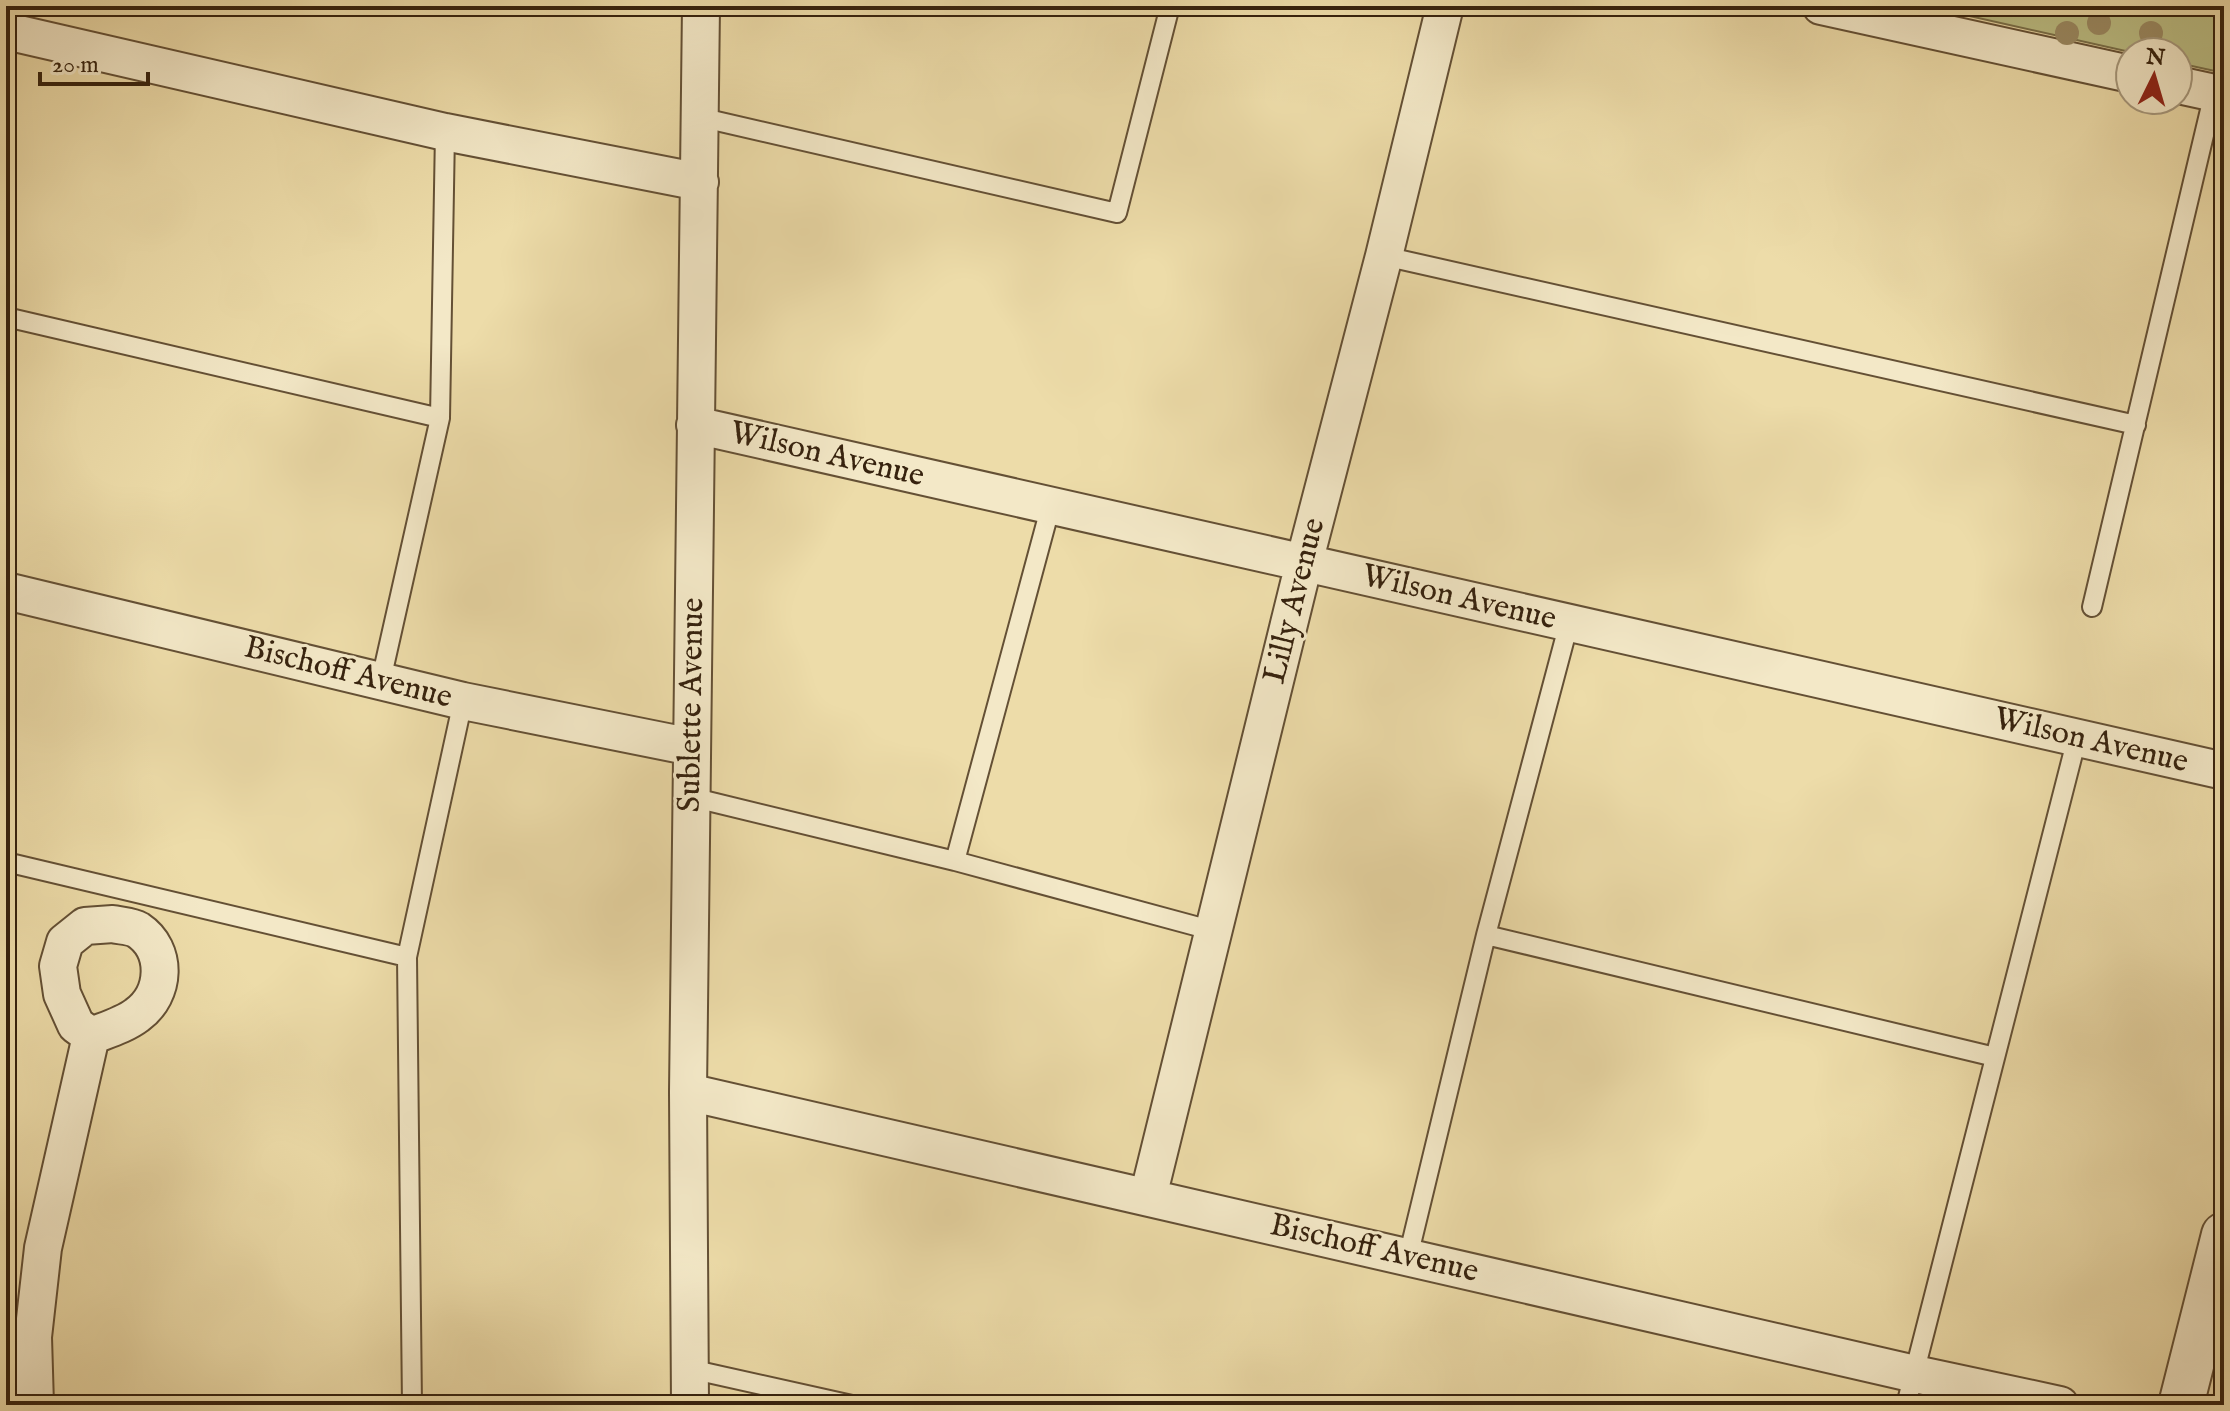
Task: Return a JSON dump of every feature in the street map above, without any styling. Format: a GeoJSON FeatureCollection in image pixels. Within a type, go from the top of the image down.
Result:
{"type":"FeatureCollection","features":[{"type":"Feature","properties":{"kind":"street","name":"Sublette Avenue"},"geometry":{"type":"LineString","coordinates":[[690,1405],[688,1092],[701,6]]}},
{"type":"Feature","properties":{"kind":"street","name":"Lilly Avenue"},"geometry":{"type":"LineString","coordinates":[[1148,1197],[1445,6]]}},
{"type":"Feature","properties":{"kind":"street"},"geometry":{"type":"LineString","coordinates":[[1821,6],[2114,70]]}},
{"type":"Feature","properties":{"kind":"street"},"geometry":{"type":"LineString","coordinates":[[6,31],[445,132],[700,182]]}},
{"type":"Feature","properties":{"kind":"street"},"geometry":{"type":"LineString","coordinates":[[2194,89],[2219,94]]}},
{"type":"Feature","properties":{"kind":"street","name":"Wilson Avenue"},"geometry":{"type":"LineString","coordinates":[[695,425],[2224,771]]}},
{"type":"Feature","properties":{"kind":"street","name":"Bischoff Avenue"},"geometry":{"type":"LineString","coordinates":[[6,591],[463,701],[692,747]]}},
{"type":"Feature","properties":{"kind":"street"},"geometry":{"type":"LineString","coordinates":[[35,1405],[33,1337],[43,1248],[91,1036]]}},
{"type":"Feature","properties":{"kind":"street","name":"Bischoff Avenue"},"geometry":{"type":"LineString","coordinates":[[688,1092],[1408,1257],[1910,1390],[2060,1405]]}},
{"type":"Feature","properties":{"kind":"street"},"geometry":{"type":"LineString","coordinates":[[2181,1405],[2224,1235]]}},
{"type":"Feature","properties":{"kind":"lane"},"geometry":{"type":"LineString","coordinates":[[699,117],[1117,213],[1170,6]]}},
{"type":"Feature","properties":{"kind":"lane"},"geometry":{"type":"LineString","coordinates":[[2092,607],[2219,94]]}},
{"type":"Feature","properties":{"kind":"lane"},"geometry":{"type":"LineString","coordinates":[[381,680],[440,418],[445,132]]}},
{"type":"Feature","properties":{"kind":"lane"},"geometry":{"type":"LineString","coordinates":[[1384,256],[2136,425]]}},
{"type":"Feature","properties":{"kind":"lane"},"geometry":{"type":"LineString","coordinates":[[6,317],[440,418]]}},
{"type":"Feature","properties":{"kind":"lane"},"geometry":{"type":"LineString","coordinates":[[955,861],[1051,505]]}},
{"type":"Feature","properties":{"kind":"lane"},"geometry":{"type":"LineString","coordinates":[[1408,1257],[1486,935],[1569,623]]}},
{"type":"Feature","properties":{"kind":"lane"},"geometry":{"type":"LineString","coordinates":[[412,1405],[407,957],[463,701]]}},
{"type":"Feature","properties":{"kind":"lane"},"geometry":{"type":"LineString","coordinates":[[1910,1390],[2077,738]]}},
{"type":"Feature","properties":{"kind":"lane"},"geometry":{"type":"LineString","coordinates":[[691,797],[955,861],[1214,931]]}},
{"type":"Feature","properties":{"kind":"lane"},"geometry":{"type":"LineString","coordinates":[[6,862],[407,957]]}},
{"type":"Feature","properties":{"kind":"lane"},"geometry":{"type":"LineString","coordinates":[[1486,935],[1995,1057]]}},
{"type":"Feature","properties":{"kind":"lane"},"geometry":{"type":"LineString","coordinates":[[690,1369],[852,1405]]}},
{"type":"Feature","properties":{"kind":"green space"},"geometry":{"type":"Polygon","coordinates":[[[1925,6],[2224,6],[2224,73],[2194,66],[2194,36],[2114,36],[2114,48],[1925,6]]]}}]}
